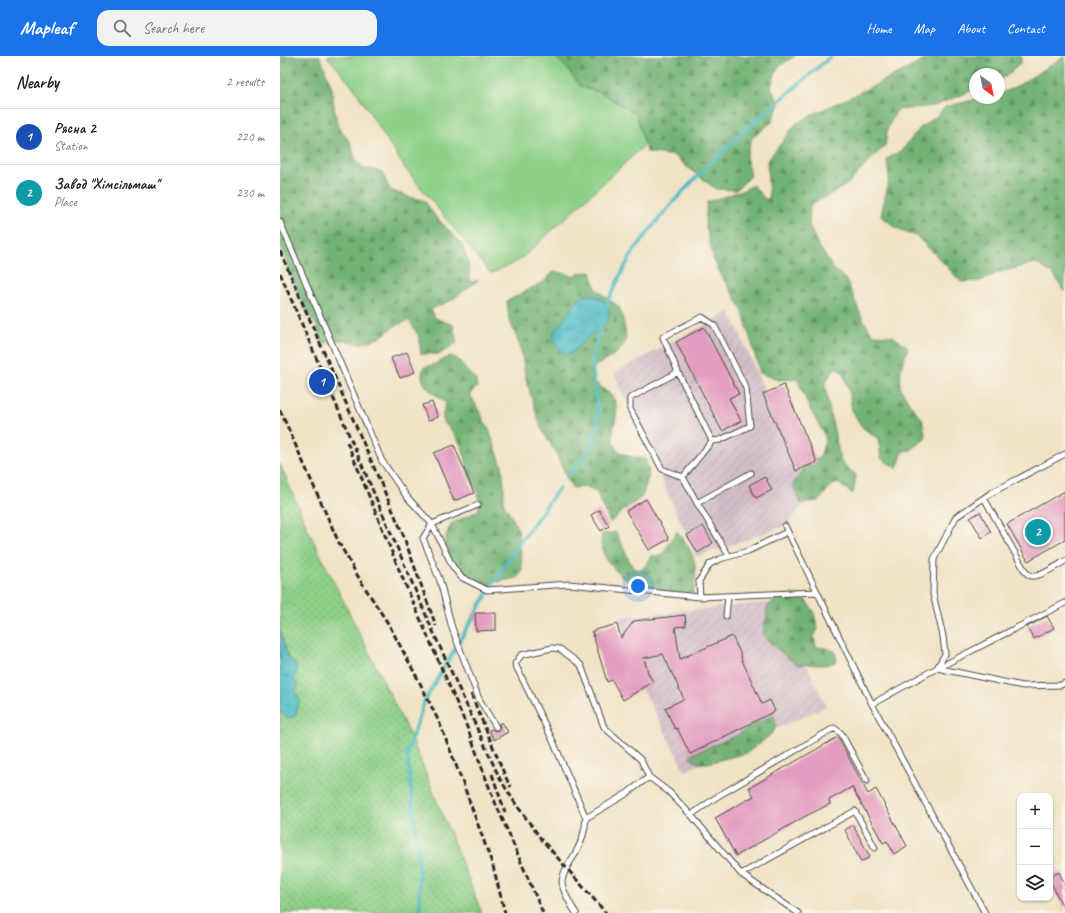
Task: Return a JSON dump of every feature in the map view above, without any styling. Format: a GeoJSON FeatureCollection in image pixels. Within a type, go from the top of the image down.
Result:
{"type":"FeatureCollection","features":[{"type":"Feature","properties":{"kind":"lane"},"geometry":{"type":"LineString","coordinates":[[280,222],[382,461],[408,498],[432,524],[453,567],[461,577],[487,590],[569,584],[700,597],[817,592]]}},
{"type":"Feature","properties":{"kind":"lane"},"geometry":{"type":"LineString","coordinates":[[702,317],[714,325],[746,388],[750,426],[720,440],[712,440],[678,372],[663,337],[702,317]]}},
{"type":"Feature","properties":{"kind":"lane"},"geometry":{"type":"LineString","coordinates":[[678,372],[630,398],[630,409],[662,469],[683,477],[729,556]]}},
{"type":"Feature","properties":{"kind":"lane"},"geometry":{"type":"LineString","coordinates":[[683,477],[712,440]]}},
{"type":"Feature","properties":{"kind":"lane"},"geometry":{"type":"LineString","coordinates":[[937,668],[945,654],[943,636],[933,594],[934,559],[956,517],[991,493],[1065,454]]}},
{"type":"Feature","properties":{"kind":"lane"},"geometry":{"type":"LineString","coordinates":[[697,503],[751,473]]}},
{"type":"Feature","properties":{"kind":"lane"},"geometry":{"type":"LineString","coordinates":[[984,498],[1025,572],[1034,577],[1039,576],[1065,561]]}},
{"type":"Feature","properties":{"kind":"lane"},"geometry":{"type":"LineString","coordinates":[[478,505],[432,524],[423,538],[440,580],[452,628],[479,699],[496,726]]}},
{"type":"Feature","properties":{"kind":"lane"},"geometry":{"type":"LineString","coordinates":[[785,526],[872,704],[985,913]]}},
{"type":"Feature","properties":{"kind":"lane"},"geometry":{"type":"LineString","coordinates":[[700,597],[699,581],[710,564],[720,559],[748,551],[787,532]]}},
{"type":"Feature","properties":{"kind":"lane"},"geometry":{"type":"LineString","coordinates":[[726,616],[728,596]]}},
{"type":"Feature","properties":{"kind":"lane"},"geometry":{"type":"LineString","coordinates":[[872,704],[937,668],[1065,603]]}},
{"type":"Feature","properties":{"kind":"lane"},"geometry":{"type":"LineString","coordinates":[[576,913],[571,906],[562,883],[566,868],[575,855],[585,833],[586,818],[553,741],[515,664],[521,655],[552,648],[560,649],[581,665],[604,727],[640,760],[649,777],[669,792],[691,815],[741,874],[798,913]]}},
{"type":"Feature","properties":{"kind":"lane"},"geometry":{"type":"LineString","coordinates":[[937,668],[1023,686],[1061,685],[1065,683]]}},
{"type":"Feature","properties":{"kind":"lane"},"geometry":{"type":"LineString","coordinates":[[691,815],[718,796],[834,728],[841,734],[867,781]]}},
{"type":"Feature","properties":{"kind":"lane"},"geometry":{"type":"LineString","coordinates":[[586,818],[626,794],[649,777]]}},
{"type":"Feature","properties":{"kind":"lane"},"geometry":{"type":"LineString","coordinates":[[741,874],[855,811],[875,848]]}},
{"type":"Feature","properties":{"kind":"shaded area"},"geometry":{"type":"Polygon","coordinates":[[[730,311],[811,498],[785,526],[696,557],[614,373],[730,311]]]}},
{"type":"Feature","properties":{"kind":"shaded area"},"geometry":{"type":"Polygon","coordinates":[[[776,602],[826,706],[685,771],[635,674],[621,617],[776,602]]]}},
{"type":"Feature","properties":{"kind":"green space"},"geometry":{"type":"Polygon","coordinates":[[[280,56],[320,56],[332,88],[338,127],[350,142],[356,160],[364,168],[382,172],[390,190],[409,197],[424,200],[435,216],[462,244],[468,262],[470,282],[479,280],[450,301],[431,309],[435,318],[453,325],[457,343],[440,354],[421,354],[419,337],[409,320],[395,326],[379,338],[360,344],[341,340],[322,344],[317,326],[305,309],[290,274],[284,254],[280,248],[280,56]]]}},
{"type":"Feature","properties":{"kind":"green space"},"geometry":{"type":"Polygon","coordinates":[[[327,56],[741,56],[520,260],[490,273],[405,168],[354,88],[327,56]]]}},
{"type":"Feature","properties":{"kind":"green space"},"geometry":{"type":"Polygon","coordinates":[[[554,56],[795,56],[778,67],[771,86],[779,104],[772,122],[752,138],[746,157],[751,176],[736,190],[716,189],[675,156],[647,152],[636,114],[601,93],[580,86],[566,67],[554,56]]]}},
{"type":"Feature","properties":{"kind":"green space"},"geometry":{"type":"Polygon","coordinates":[[[933,56],[1021,56],[1021,63],[1005,77],[1005,68],[969,68],[969,92],[934,106],[897,110],[888,127],[885,146],[848,184],[810,206],[809,225],[817,243],[833,268],[847,281],[862,318],[873,335],[892,336],[908,347],[901,368],[900,387],[910,404],[922,419],[926,438],[911,450],[903,451],[897,469],[881,458],[878,439],[862,427],[852,410],[849,391],[843,373],[836,367],[825,383],[841,462],[856,475],[853,494],[838,483],[831,486],[819,501],[800,503],[793,485],[804,468],[820,457],[826,438],[809,407],[797,379],[778,380],[760,373],[742,309],[721,275],[713,258],[705,222],[707,202],[744,190],[753,185],[765,199],[769,199],[767,161],[796,124],[813,114],[933,56]]]}},
{"type":"Feature","properties":{"kind":"green space"},"geometry":{"type":"Polygon","coordinates":[[[1065,56],[1065,292],[1053,274],[1036,263],[997,273],[980,281],[961,282],[916,236],[897,228],[881,216],[889,179],[887,159],[903,149],[921,127],[937,116],[945,107],[969,101],[969,104],[1005,104],[1005,91],[1019,85],[1065,56]]]}},
{"type":"Feature","properties":{"kind":"green space"},"geometry":{"type":"Polygon","coordinates":[[[553,272],[572,276],[591,272],[596,289],[619,307],[623,317],[626,338],[622,348],[591,369],[591,375],[597,384],[614,399],[616,404],[617,409],[613,439],[617,449],[623,454],[645,459],[649,469],[648,478],[642,497],[610,522],[596,491],[585,486],[572,488],[556,453],[541,428],[527,383],[520,346],[509,319],[507,301],[543,282],[553,272]]]}},
{"type":"Feature","properties":{"kind":"green space"},"geometry":{"type":"Polygon","coordinates":[[[450,356],[458,359],[468,372],[475,377],[477,387],[470,394],[489,430],[502,466],[504,504],[518,529],[522,569],[518,578],[479,585],[470,581],[465,572],[450,560],[446,551],[445,542],[447,532],[452,523],[478,511],[479,505],[477,492],[468,473],[462,447],[454,433],[443,422],[443,412],[446,403],[424,384],[422,379],[424,367],[433,365],[450,356]]]}},
{"type":"Feature","properties":{"kind":"green space"},"geometry":{"type":"Polygon","coordinates":[[[280,464],[308,530],[412,739],[482,913],[280,913],[280,464]]]}},
{"type":"Feature","properties":{"kind":"green space"},"geometry":{"type":"Polygon","coordinates":[[[677,531],[692,553],[695,567],[696,575],[693,593],[686,599],[659,589],[639,586],[622,577],[608,562],[603,553],[601,544],[602,534],[616,532],[632,567],[640,571],[652,556],[661,556],[677,531]]]}},
{"type":"Feature","properties":{"kind":"green space"},"geometry":{"type":"Polygon","coordinates":[[[792,594],[802,596],[813,610],[818,629],[814,637],[816,647],[835,651],[837,661],[826,665],[798,665],[763,636],[767,608],[778,598],[792,594]]]}},
{"type":"Feature","properties":{"kind":"green space"},"geometry":{"type":"Polygon","coordinates":[[[774,715],[776,727],[770,735],[747,753],[708,763],[698,763],[690,758],[692,754],[738,735],[754,724],[774,715]]]}},
{"type":"Feature","properties":{"kind":"water"},"geometry":{"type":"Polygon","coordinates":[[[585,295],[600,298],[609,311],[609,316],[604,324],[575,350],[565,355],[559,350],[556,344],[554,331],[576,303],[585,295]]]}},
{"type":"Feature","properties":{"kind":"water"},"geometry":{"type":"Polygon","coordinates":[[[280,630],[288,657],[295,664],[297,671],[294,679],[298,685],[295,691],[300,700],[295,716],[288,718],[280,711],[280,630]]]}},
{"type":"Feature","properties":{"kind":"building"},"geometry":{"type":"Polygon","coordinates":[[[704,327],[739,394],[729,398],[741,421],[722,431],[676,342],[704,327]]]}},
{"type":"Feature","properties":{"kind":"building"},"geometry":{"type":"Polygon","coordinates":[[[407,352],[415,372],[400,378],[391,358],[407,352]]]}},
{"type":"Feature","properties":{"kind":"building"},"geometry":{"type":"Polygon","coordinates":[[[784,385],[817,462],[796,471],[763,394],[784,385]]]}},
{"type":"Feature","properties":{"kind":"building"},"geometry":{"type":"Polygon","coordinates":[[[432,402],[438,417],[428,421],[422,405],[432,402]]]}},
{"type":"Feature","properties":{"kind":"building"},"geometry":{"type":"Polygon","coordinates":[[[454,445],[474,493],[454,501],[434,453],[454,445]]]}},
{"type":"Feature","properties":{"kind":"building"},"geometry":{"type":"Polygon","coordinates":[[[765,477],[772,490],[756,498],[749,485],[765,477]]]}},
{"type":"Feature","properties":{"kind":"building"},"geometry":{"type":"Polygon","coordinates":[[[1065,491],[1065,540],[1028,561],[1007,524],[1065,491]]]}},
{"type":"Feature","properties":{"kind":"building"},"geometry":{"type":"Polygon","coordinates":[[[646,499],[669,539],[649,550],[626,511],[646,499]]]}},
{"type":"Feature","properties":{"kind":"building"},"geometry":{"type":"Polygon","coordinates":[[[599,510],[609,526],[601,531],[591,515],[599,510]]]}},
{"type":"Feature","properties":{"kind":"building"},"geometry":{"type":"Polygon","coordinates":[[[980,512],[991,532],[982,538],[970,518],[980,512]]]}},
{"type":"Feature","properties":{"kind":"building"},"geometry":{"type":"Polygon","coordinates":[[[703,526],[713,543],[698,553],[687,535],[703,526]]]}},
{"type":"Feature","properties":{"kind":"building"},"geometry":{"type":"Polygon","coordinates":[[[475,613],[496,613],[496,630],[476,631],[475,613]]]}},
{"type":"Feature","properties":{"kind":"building"},"geometry":{"type":"Polygon","coordinates":[[[685,615],[686,626],[675,627],[680,659],[732,636],[762,704],[770,700],[775,711],[690,754],[677,728],[675,729],[665,708],[684,699],[663,654],[644,658],[648,673],[653,682],[623,700],[612,680],[607,682],[592,631],[617,624],[621,638],[634,621],[685,615]]]}},
{"type":"Feature","properties":{"kind":"building"},"geometry":{"type":"Polygon","coordinates":[[[1047,616],[1054,628],[1034,639],[1027,627],[1047,616]]]}},
{"type":"Feature","properties":{"kind":"building"},"geometry":{"type":"Polygon","coordinates":[[[502,722],[508,732],[494,740],[489,730],[498,730],[500,727],[499,724],[502,722]]]}},
{"type":"Feature","properties":{"kind":"building"},"geometry":{"type":"Polygon","coordinates":[[[838,737],[868,794],[876,789],[907,846],[894,854],[887,841],[883,843],[852,787],[829,800],[830,804],[804,817],[736,856],[715,818],[754,796],[749,788],[838,737]]]}},
{"type":"Feature","properties":{"kind":"building"},"geometry":{"type":"Polygon","coordinates":[[[853,825],[870,857],[861,862],[845,830],[853,825]]]}},
{"type":"Feature","properties":{"kind":"building"},"geometry":{"type":"Polygon","coordinates":[[[1059,872],[1065,885],[1065,911],[1053,887],[1053,875],[1059,872]]]}},
{"type":"Feature","properties":{"kind":"waterway"},"geometry":{"type":"LineString","coordinates":[[605,309],[607,302],[633,253],[658,220],[681,194],[704,169],[831,56]]}},
{"type":"Feature","properties":{"kind":"waterway"},"geometry":{"type":"LineString","coordinates":[[569,475],[593,445],[598,420],[592,360],[601,325]]}},
{"type":"Feature","properties":{"kind":"waterway"},"geometry":{"type":"LineString","coordinates":[[420,913],[418,850],[407,753],[425,700],[504,565],[559,488]]}},
{"type":"Feature","properties":{"kind":"railway"},"geometry":{"type":"LineString","coordinates":[[280,251],[402,532],[436,626]]}},
{"type":"Feature","properties":{"kind":"railway"},"geometry":{"type":"LineString","coordinates":[[280,273],[431,627],[500,779],[515,803],[542,840],[606,913]]}},
{"type":"Feature","properties":{"kind":"railway"},"geometry":{"type":"LineString","coordinates":[[280,410],[339,543],[360,580],[389,625],[440,724],[493,866],[505,913]]}},
{"type":"Feature","properties":{"kind":"railway"},"geometry":{"type":"LineString","coordinates":[[347,442],[400,572],[467,727],[492,795],[543,913]]}},
{"type":"Feature","properties":{"kind":"railway"},"geometry":{"type":"LineString","coordinates":[[471,694],[511,787]]}},
{"type":"Feature","properties":{"kind":"railway"},"geometry":{"type":"LineString","coordinates":[[492,774],[505,812]]}},
{"type":"Feature","properties":{"kind":"place","name":"Рясна 2"},"geometry":{"type":"Point","coordinates":[322,382]}},
{"type":"Feature","properties":{"kind":"place","name":"Завод \"Хімсільмаш\""},"geometry":{"type":"Point","coordinates":[1038,532]}}]}
